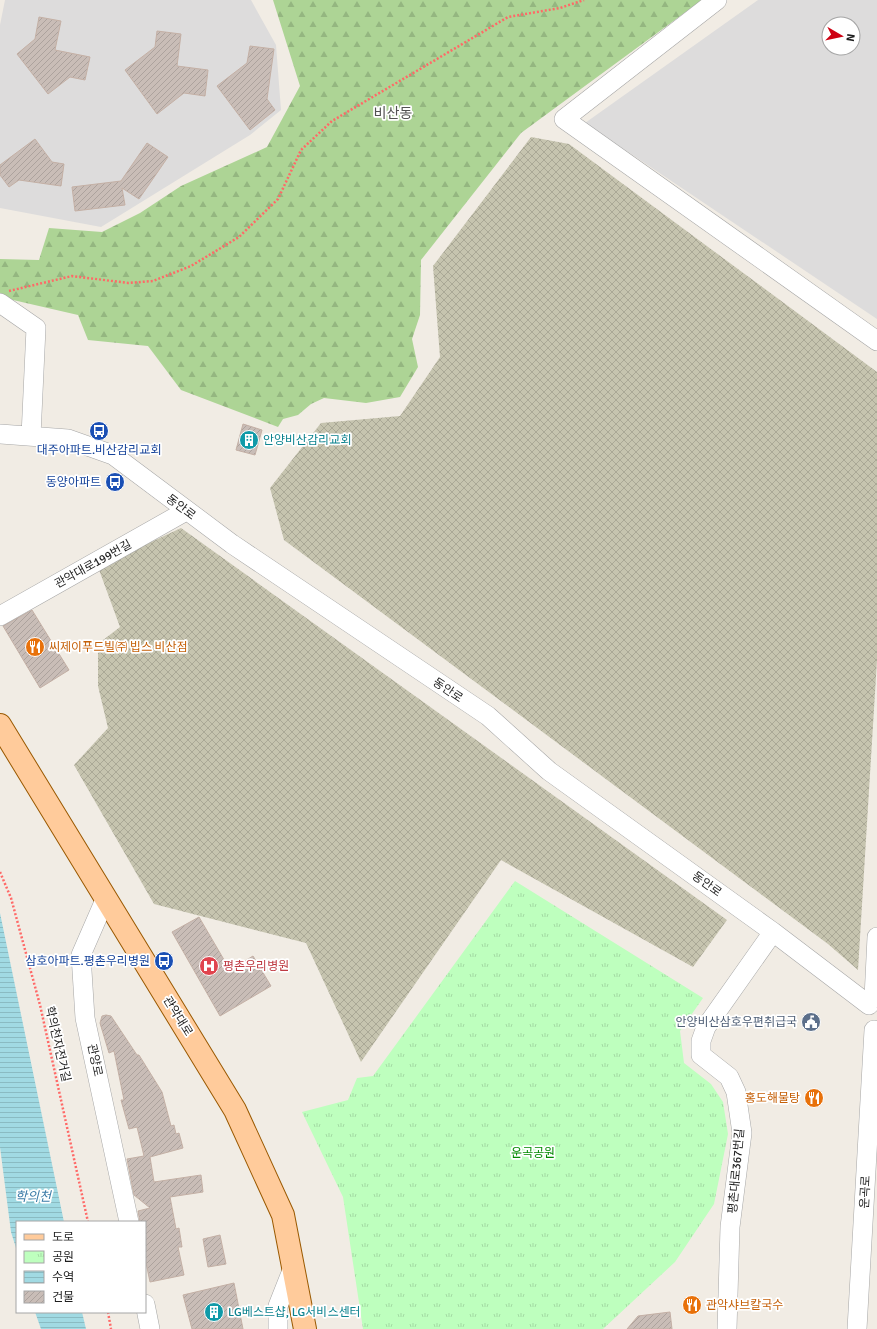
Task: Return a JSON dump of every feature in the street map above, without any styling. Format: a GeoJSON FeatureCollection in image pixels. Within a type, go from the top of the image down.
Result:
{"type":"FeatureCollection","features":[{"type":"Feature","properties":{"kind":"main road","name":"관악대로"},"geometry":{"type":"LineString","coordinates":[[0,725],[92,874],[105,900],[235,1110],[283,1215],[293,1268],[307,1326]]}},
{"type":"Feature","properties":{"kind":"street"},"geometry":{"type":"LineString","coordinates":[[717,0],[564,119],[877,341]]}},
{"type":"Feature","properties":{"kind":"street"},"geometry":{"type":"LineString","coordinates":[[4,297],[36,328],[31,436]]}},
{"type":"Feature","properties":{"kind":"street","name":"동안로"},"geometry":{"type":"LineString","coordinates":[[0,434],[68,439],[113,455],[186,511],[488,716],[549,771],[774,932],[873,1000]]}},
{"type":"Feature","properties":{"kind":"street","name":"관악대로199번길"},"geometry":{"type":"LineString","coordinates":[[0,616],[186,511]]}},
{"type":"Feature","properties":{"kind":"street","name":"관양로"},"geometry":{"type":"LineString","coordinates":[[105,900],[82,955],[86,1018],[130,1221]]}},
{"type":"Feature","properties":{"kind":"street","name":"평촌대로367번길"},"geometry":{"type":"LineString","coordinates":[[727,1329],[730,1227],[742,1133],[736,1092],[729,1077],[701,1055],[700,1041],[706,1027],[774,932]]}},
{"type":"Feature","properties":{"kind":"street"},"geometry":{"type":"LineString","coordinates":[[876,1031],[868,1023],[866,1014],[873,1000],[877,937]]}},
{"type":"Feature","properties":{"kind":"street","name":"운곡로"},"geometry":{"type":"LineString","coordinates":[[858,1329],[876,1031]]}},
{"type":"Feature","properties":{"kind":"street"},"geometry":{"type":"LineString","coordinates":[[278,1329],[278,1306],[293,1268]]}},
{"type":"Feature","properties":{"kind":"street"},"geometry":{"type":"LineString","coordinates":[[146,1309],[150,1329]]}},
{"type":"Feature","properties":{"kind":"street"},"geometry":{"type":"LineString","coordinates":[[136,1329],[141,1313]]}},
{"type":"Feature","properties":{"kind":"path"},"geometry":{"type":"LineString","coordinates":[[4,297],[72,276],[128,283],[153,281],[191,266],[239,237],[278,198],[301,150],[332,121],[508,17],[560,8],[584,0]]}},
{"type":"Feature","properties":{"kind":"path","name":"학의천자전거길"},"geometry":{"type":"LineString","coordinates":[[0,872],[11,898],[40,1005],[88,1221]]}},
{"type":"Feature","properties":{"kind":"path"},"geometry":{"type":"LineString","coordinates":[[108,1313],[111,1329]]}},
{"type":"Feature","properties":{"kind":"shaded area"},"geometry":{"type":"Polygon","coordinates":[[[5,0],[251,0],[276,45],[281,110],[250,135],[101,227],[0,208],[0,25],[5,0]]]}},
{"type":"Feature","properties":{"kind":"shaded area"},"geometry":{"type":"Polygon","coordinates":[[[758,0],[877,0],[877,319],[585,123],[758,0]]]}},
{"type":"Feature","properties":{"kind":"shaded area"},"geometry":{"type":"Polygon","coordinates":[[[531,137],[569,144],[877,372],[877,660],[858,970],[828,944],[284,540],[270,488],[321,423],[400,416],[440,357],[433,266],[531,137]]]}},
{"type":"Feature","properties":{"kind":"shaded area"},"geometry":{"type":"Polygon","coordinates":[[[181,528],[727,920],[693,967],[501,860],[361,1062],[306,943],[154,904],[74,765],[108,728],[98,686],[98,644],[120,627],[98,567],[181,528]]]}},
{"type":"Feature","properties":{"kind":"green space"},"geometry":{"type":"Polygon","coordinates":[[[273,0],[702,0],[521,133],[421,260],[420,315],[412,339],[418,367],[400,397],[366,403],[324,398],[311,404],[298,415],[283,419],[278,427],[181,390],[148,346],[88,340],[78,315],[0,297],[0,259],[39,260],[49,228],[102,232],[140,213],[181,186],[267,147],[300,86],[273,0]]]}},
{"type":"Feature","properties":{"kind":"green space","name":"운곡공원"},"geometry":{"type":"Polygon","coordinates":[[[515,881],[703,998],[680,1031],[684,1063],[711,1084],[723,1102],[728,1134],[714,1204],[675,1262],[603,1329],[363,1329],[343,1197],[302,1112],[348,1100],[357,1078],[373,1076],[515,881]]]}},
{"type":"Feature","properties":{"kind":"water","name":"학의천"},"geometry":{"type":"Polygon","coordinates":[[[0,913],[64,1221],[16,1221],[16,1248],[11,1232],[0,1147],[0,913]]]}},
{"type":"Feature","properties":{"kind":"water"},"geometry":{"type":"Polygon","coordinates":[[[35,1313],[82,1313],[86,1329],[41,1329],[35,1313]]]}},
{"type":"Feature","properties":{"kind":"building"},"geometry":{"type":"Polygon","coordinates":[[[39,17],[61,21],[55,50],[90,57],[85,80],[70,77],[48,94],[17,54],[35,39],[39,17]]]}},
{"type":"Feature","properties":{"kind":"building"},"geometry":{"type":"Polygon","coordinates":[[[157,31],[181,34],[177,66],[208,70],[205,96],[184,93],[157,114],[125,70],[155,47],[157,31]]]}},
{"type":"Feature","properties":{"kind":"building"},"geometry":{"type":"Polygon","coordinates":[[[250,46],[274,49],[267,99],[275,110],[250,130],[217,86],[247,63],[250,46]]]}},
{"type":"Feature","properties":{"kind":"building"},"geometry":{"type":"Polygon","coordinates":[[[35,139],[52,162],[64,164],[61,186],[19,180],[9,187],[0,175],[0,165],[35,139]]]}},
{"type":"Feature","properties":{"kind":"building"},"geometry":{"type":"Polygon","coordinates":[[[147,143],[168,157],[139,199],[122,188],[125,205],[75,211],[72,187],[121,181],[147,143]]]}},
{"type":"Feature","properties":{"kind":"building","name":"안양비산감리교회"},"geometry":{"type":"Polygon","coordinates":[[[243,424],[262,430],[255,455],[236,450],[243,424]]]}},
{"type":"Feature","properties":{"kind":"building"},"geometry":{"type":"Polygon","coordinates":[[[32,610],[69,670],[40,688],[3,626],[32,610]]]}},
{"type":"Feature","properties":{"kind":"building","name":"평촌우리병원"},"geometry":{"type":"Polygon","coordinates":[[[199,917],[230,970],[253,956],[271,986],[220,1016],[172,932],[199,917]]]}},
{"type":"Feature","properties":{"kind":"building"},"geometry":{"type":"Polygon","coordinates":[[[102,1016],[111,1016],[137,1055],[139,1055],[162,1092],[171,1126],[174,1125],[176,1134],[179,1133],[183,1148],[150,1157],[154,1182],[201,1175],[203,1192],[170,1197],[176,1229],[179,1228],[182,1247],[178,1247],[184,1275],[150,1282],[146,1263],[146,1221],[140,1221],[138,1211],[150,1208],[134,1195],[127,1159],[144,1156],[137,1127],[129,1129],[121,1100],[124,1100],[114,1051],[109,1053],[100,1023],[102,1016]]]}},
{"type":"Feature","properties":{"kind":"building"},"geometry":{"type":"Polygon","coordinates":[[[220,1235],[226,1264],[208,1267],[203,1239],[220,1235]]]}},
{"type":"Feature","properties":{"kind":"building","name":"LG베스트샵, LG서비스센터"},"geometry":{"type":"Polygon","coordinates":[[[234,1283],[243,1329],[192,1329],[183,1295],[234,1283]]]}},
{"type":"Feature","properties":{"kind":"building"},"geometry":{"type":"Polygon","coordinates":[[[670,1312],[672,1329],[627,1329],[638,1316],[670,1312]]]}},
{"type":"Feature","properties":{"kind":"place","name":"대주아파트.비산감리교회"},"geometry":{"type":"Point","coordinates":[99,431]}},
{"type":"Feature","properties":{"kind":"place","name":"안양비산감리교회"},"geometry":{"type":"Point","coordinates":[249,440]}},
{"type":"Feature","properties":{"kind":"place","name":"동양아파트"},"geometry":{"type":"Point","coordinates":[115,482]}},
{"type":"Feature","properties":{"kind":"place","name":"씨제이푸드빌㈜ 빕스 비산점"},"geometry":{"type":"Point","coordinates":[35,647]}},
{"type":"Feature","properties":{"kind":"place","name":"삼호아파트.평촌우리병원"},"geometry":{"type":"Point","coordinates":[164,961]}},
{"type":"Feature","properties":{"kind":"place","name":"평촌우리병원"},"geometry":{"type":"Point","coordinates":[209,966]}},
{"type":"Feature","properties":{"kind":"place","name":"안양비산삼호우편취급국"},"geometry":{"type":"Point","coordinates":[811,1022]}},
{"type":"Feature","properties":{"kind":"place","name":"홍도해물탕"},"geometry":{"type":"Point","coordinates":[814,1098]}},
{"type":"Feature","properties":{"kind":"place","name":"관악샤브칼국수"},"geometry":{"type":"Point","coordinates":[692,1305]}},
{"type":"Feature","properties":{"kind":"place","name":"LG베스트샵, LG서비스센터"},"geometry":{"type":"Point","coordinates":[214,1312]}},
{"type":"Feature","properties":{"kind":"district","name":"비산동"},"geometry":{"type":"Point","coordinates":[393,113]}}]}
